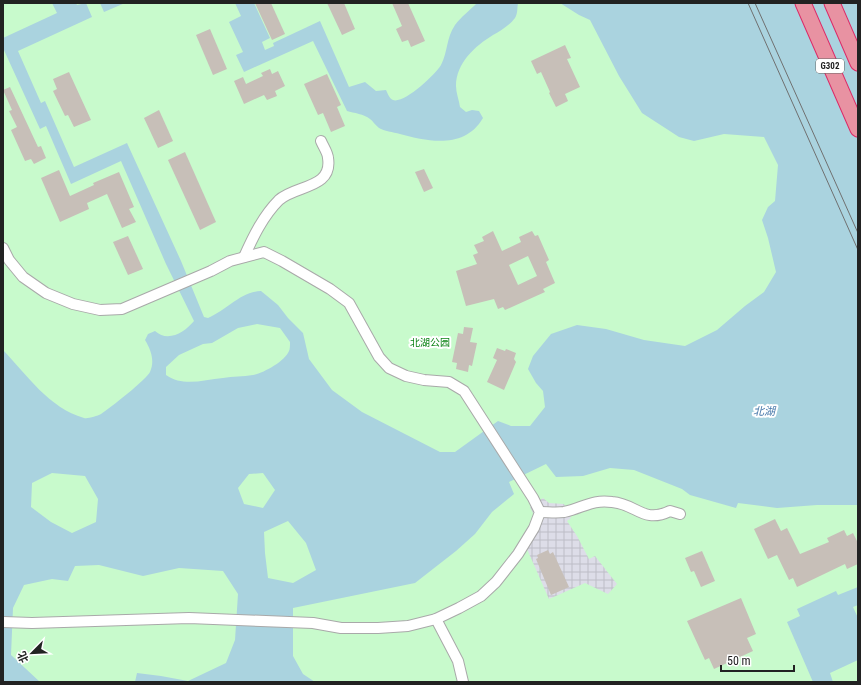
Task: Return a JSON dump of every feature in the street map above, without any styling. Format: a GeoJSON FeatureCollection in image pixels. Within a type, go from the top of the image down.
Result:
{"type":"FeatureCollection","features":[{"type":"Feature","properties":{"kind":"highway","name":"G302"},"geometry":{"type":"LineString","coordinates":[[803,3],[858,129]]}},
{"type":"Feature","properties":{"kind":"highway","name":"G302"},"geometry":{"type":"LineString","coordinates":[[832,3],[858,63]]}},
{"type":"Feature","properties":{"kind":"street"},"geometry":{"type":"LineString","coordinates":[[244,257],[253,237],[267,215],[280,199],[320,181],[327,173],[328,158],[321,141]]}},
{"type":"Feature","properties":{"kind":"street"},"geometry":{"type":"LineString","coordinates":[[3,248],[9,260],[23,276],[46,293],[73,304],[100,310],[122,308],[204,274],[230,261],[264,252],[330,289],[349,303],[379,357],[389,368],[406,376],[424,380],[449,382],[464,391],[533,498],[540,512],[534,528],[518,554],[496,582],[481,596],[436,619],[408,626],[341,628],[313,623],[221,618],[32,623],[3,622]]}},
{"type":"Feature","properties":{"kind":"street"},"geometry":{"type":"LineString","coordinates":[[540,512],[564,512],[599,501],[614,502],[632,508],[645,515],[660,516],[670,511],[680,514]]}},
{"type":"Feature","properties":{"kind":"street"},"geometry":{"type":"LineString","coordinates":[[436,619],[458,662],[463,682]]}},
{"type":"Feature","properties":{"kind":"green space","name":"北湖公园"},"geometry":{"type":"Polygon","coordinates":[[[3,3],[858,3],[858,682],[3,682],[3,3]]]}},
{"type":"Feature","properties":{"kind":"shaded area"},"geometry":{"type":"Polygon","coordinates":[[[543,498],[549,503],[564,504],[571,518],[567,521],[589,559],[595,556],[617,584],[608,594],[585,583],[549,599],[523,540],[533,518],[533,513],[530,507],[543,498]]]}},
{"type":"Feature","properties":{"kind":"water","name":"北湖"},"geometry":{"type":"Polygon","coordinates":[[[52,3],[76,3],[77,5],[86,3],[92,17],[18,51],[41,103],[45,101],[74,167],[127,143],[181,261],[204,317],[208,318],[215,315],[240,298],[253,292],[261,291],[278,305],[303,333],[309,359],[332,390],[362,412],[440,452],[455,452],[498,421],[511,426],[530,426],[545,407],[543,391],[536,383],[528,369],[533,356],[551,334],[577,325],[606,329],[644,340],[685,346],[717,330],[764,292],[776,272],[762,220],[768,207],[775,201],[778,165],[764,137],[724,134],[694,141],[679,137],[642,113],[619,76],[590,20],[560,3],[858,3],[858,505],[817,505],[777,508],[738,503],[736,508],[690,495],[682,489],[634,470],[610,468],[583,476],[556,477],[546,464],[509,482],[514,494],[492,512],[475,534],[415,583],[293,608],[293,656],[303,674],[315,682],[135,682],[137,673],[188,681],[226,663],[235,640],[238,594],[223,571],[179,568],[143,576],[99,565],[75,566],[68,581],[52,579],[24,585],[13,608],[11,655],[40,682],[3,682],[3,350],[49,399],[71,413],[88,418],[99,415],[105,411],[135,387],[150,372],[152,356],[145,340],[148,334],[155,331],[165,336],[176,335],[186,329],[194,321],[166,264],[121,161],[71,184],[46,126],[40,129],[3,48],[3,38],[57,13],[52,3]],[[257,324],[238,328],[212,343],[203,344],[179,355],[166,367],[166,375],[179,381],[193,382],[253,375],[274,366],[287,355],[289,351],[290,342],[280,328],[257,324]],[[52,473],[32,483],[31,507],[51,522],[72,533],[96,522],[98,499],[85,476],[52,473]],[[263,473],[249,474],[238,488],[244,504],[263,508],[275,490],[263,473]],[[288,521],[264,532],[268,578],[293,583],[316,570],[306,543],[288,521]]]}},
{"type":"Feature","properties":{"kind":"water"},"geometry":{"type":"Polygon","coordinates":[[[100,3],[125,3],[104,12],[100,3]]]}},
{"type":"Feature","properties":{"kind":"water"},"geometry":{"type":"Polygon","coordinates":[[[235,3],[254,3],[270,38],[262,42],[265,50],[274,46],[273,43],[320,21],[349,87],[365,82],[376,91],[386,90],[393,100],[398,100],[404,98],[419,88],[438,70],[443,60],[452,30],[463,16],[477,3],[518,3],[517,14],[513,21],[505,28],[486,39],[473,50],[459,70],[456,89],[460,107],[466,112],[472,110],[479,111],[483,118],[467,135],[446,141],[434,141],[383,130],[368,117],[347,111],[313,41],[244,72],[236,55],[243,52],[229,22],[241,16],[235,3]]]}},
{"type":"Feature","properties":{"kind":"water"},"geometry":{"type":"Polygon","coordinates":[[[858,587],[858,605],[853,607],[858,618],[858,660],[830,673],[833,682],[813,682],[787,622],[800,616],[797,609],[836,591],[838,595],[858,587]]]}},
{"type":"Feature","properties":{"kind":"building"},"geometry":{"type":"Polygon","coordinates":[[[255,3],[271,3],[285,34],[272,40],[255,3]]]}},
{"type":"Feature","properties":{"kind":"building"},"geometry":{"type":"Polygon","coordinates":[[[327,3],[344,3],[355,29],[342,35],[327,3]]]}},
{"type":"Feature","properties":{"kind":"building"},"geometry":{"type":"Polygon","coordinates":[[[392,3],[408,3],[425,41],[411,47],[408,40],[402,42],[396,29],[402,26],[392,3]]]}},
{"type":"Feature","properties":{"kind":"building"},"geometry":{"type":"Polygon","coordinates":[[[210,29],[227,69],[213,75],[196,35],[210,29]]]}},
{"type":"Feature","properties":{"kind":"building"},"geometry":{"type":"Polygon","coordinates":[[[565,45],[571,58],[567,59],[580,87],[565,94],[568,101],[556,107],[541,72],[537,74],[531,61],[565,45]]]}},
{"type":"Feature","properties":{"kind":"building"},"geometry":{"type":"Polygon","coordinates":[[[270,69],[272,74],[278,71],[285,86],[275,91],[277,96],[267,100],[264,95],[244,104],[234,81],[243,77],[246,84],[263,76],[261,73],[270,69]]]}},
{"type":"Feature","properties":{"kind":"building"},"geometry":{"type":"Polygon","coordinates":[[[69,72],[91,120],[74,127],[68,115],[65,116],[53,91],[57,89],[53,79],[69,72]]]}},
{"type":"Feature","properties":{"kind":"building"},"geometry":{"type":"Polygon","coordinates":[[[327,74],[341,105],[337,107],[345,126],[331,132],[323,113],[318,115],[304,84],[327,74]]]}},
{"type":"Feature","properties":{"kind":"building"},"geometry":{"type":"Polygon","coordinates":[[[10,87],[38,147],[41,146],[46,158],[34,164],[31,159],[25,161],[11,130],[17,127],[9,111],[12,110],[3,90],[10,87]]]}},
{"type":"Feature","properties":{"kind":"building"},"geometry":{"type":"Polygon","coordinates":[[[159,110],[173,141],[158,148],[144,118],[159,110]]]}},
{"type":"Feature","properties":{"kind":"building"},"geometry":{"type":"Polygon","coordinates":[[[185,152],[216,222],[200,230],[168,160],[185,152]]]}},
{"type":"Feature","properties":{"kind":"building"},"geometry":{"type":"Polygon","coordinates":[[[424,169],[433,188],[424,192],[415,172],[424,169]]]}},
{"type":"Feature","properties":{"kind":"building"},"geometry":{"type":"Polygon","coordinates":[[[59,170],[70,196],[94,185],[93,183],[119,172],[134,207],[129,209],[136,222],[122,228],[107,194],[87,203],[89,209],[60,222],[41,178],[59,170]]]}},
{"type":"Feature","properties":{"kind":"building"},"geometry":{"type":"Polygon","coordinates":[[[493,231],[502,251],[521,242],[519,237],[532,231],[535,236],[538,235],[549,260],[546,262],[555,283],[543,289],[545,292],[505,310],[503,307],[498,309],[494,299],[466,306],[456,271],[477,264],[473,255],[478,253],[474,245],[484,241],[482,237],[493,231]],[[528,256],[509,265],[518,285],[537,276],[528,256]]]}},
{"type":"Feature","properties":{"kind":"building"},"geometry":{"type":"Polygon","coordinates":[[[128,236],[143,269],[128,275],[113,242],[128,236]]]}},
{"type":"Feature","properties":{"kind":"building"},"geometry":{"type":"Polygon","coordinates":[[[464,327],[473,328],[470,342],[477,343],[472,366],[469,365],[468,372],[456,369],[457,363],[452,362],[458,333],[463,334],[464,327]]]}},
{"type":"Feature","properties":{"kind":"building"},"geometry":{"type":"Polygon","coordinates":[[[497,348],[505,351],[506,349],[516,353],[514,359],[516,362],[504,390],[487,382],[497,360],[493,358],[497,348]]]}},
{"type":"Feature","properties":{"kind":"building"},"geometry":{"type":"Polygon","coordinates":[[[775,519],[781,531],[787,528],[800,554],[829,542],[827,538],[844,530],[847,536],[853,533],[858,543],[858,564],[847,569],[845,564],[797,587],[793,578],[789,580],[777,555],[768,559],[754,529],[775,519]]]}},
{"type":"Feature","properties":{"kind":"building"},"geometry":{"type":"Polygon","coordinates":[[[548,550],[550,554],[553,552],[569,587],[551,595],[536,559],[538,558],[537,555],[548,550]]]}},
{"type":"Feature","properties":{"kind":"building"},"geometry":{"type":"Polygon","coordinates":[[[702,551],[715,581],[701,587],[694,571],[691,572],[685,558],[702,551]]]}},
{"type":"Feature","properties":{"kind":"building"},"geometry":{"type":"Polygon","coordinates":[[[741,598],[756,634],[747,638],[753,651],[714,669],[709,658],[705,660],[687,621],[741,598]]]}},
{"type":"Feature","properties":{"kind":"tram line"},"geometry":{"type":"LineString","coordinates":[[748,3],[858,250]]}},
{"type":"Feature","properties":{"kind":"tram line"},"geometry":{"type":"LineString","coordinates":[[755,3],[858,233]]}}]}
